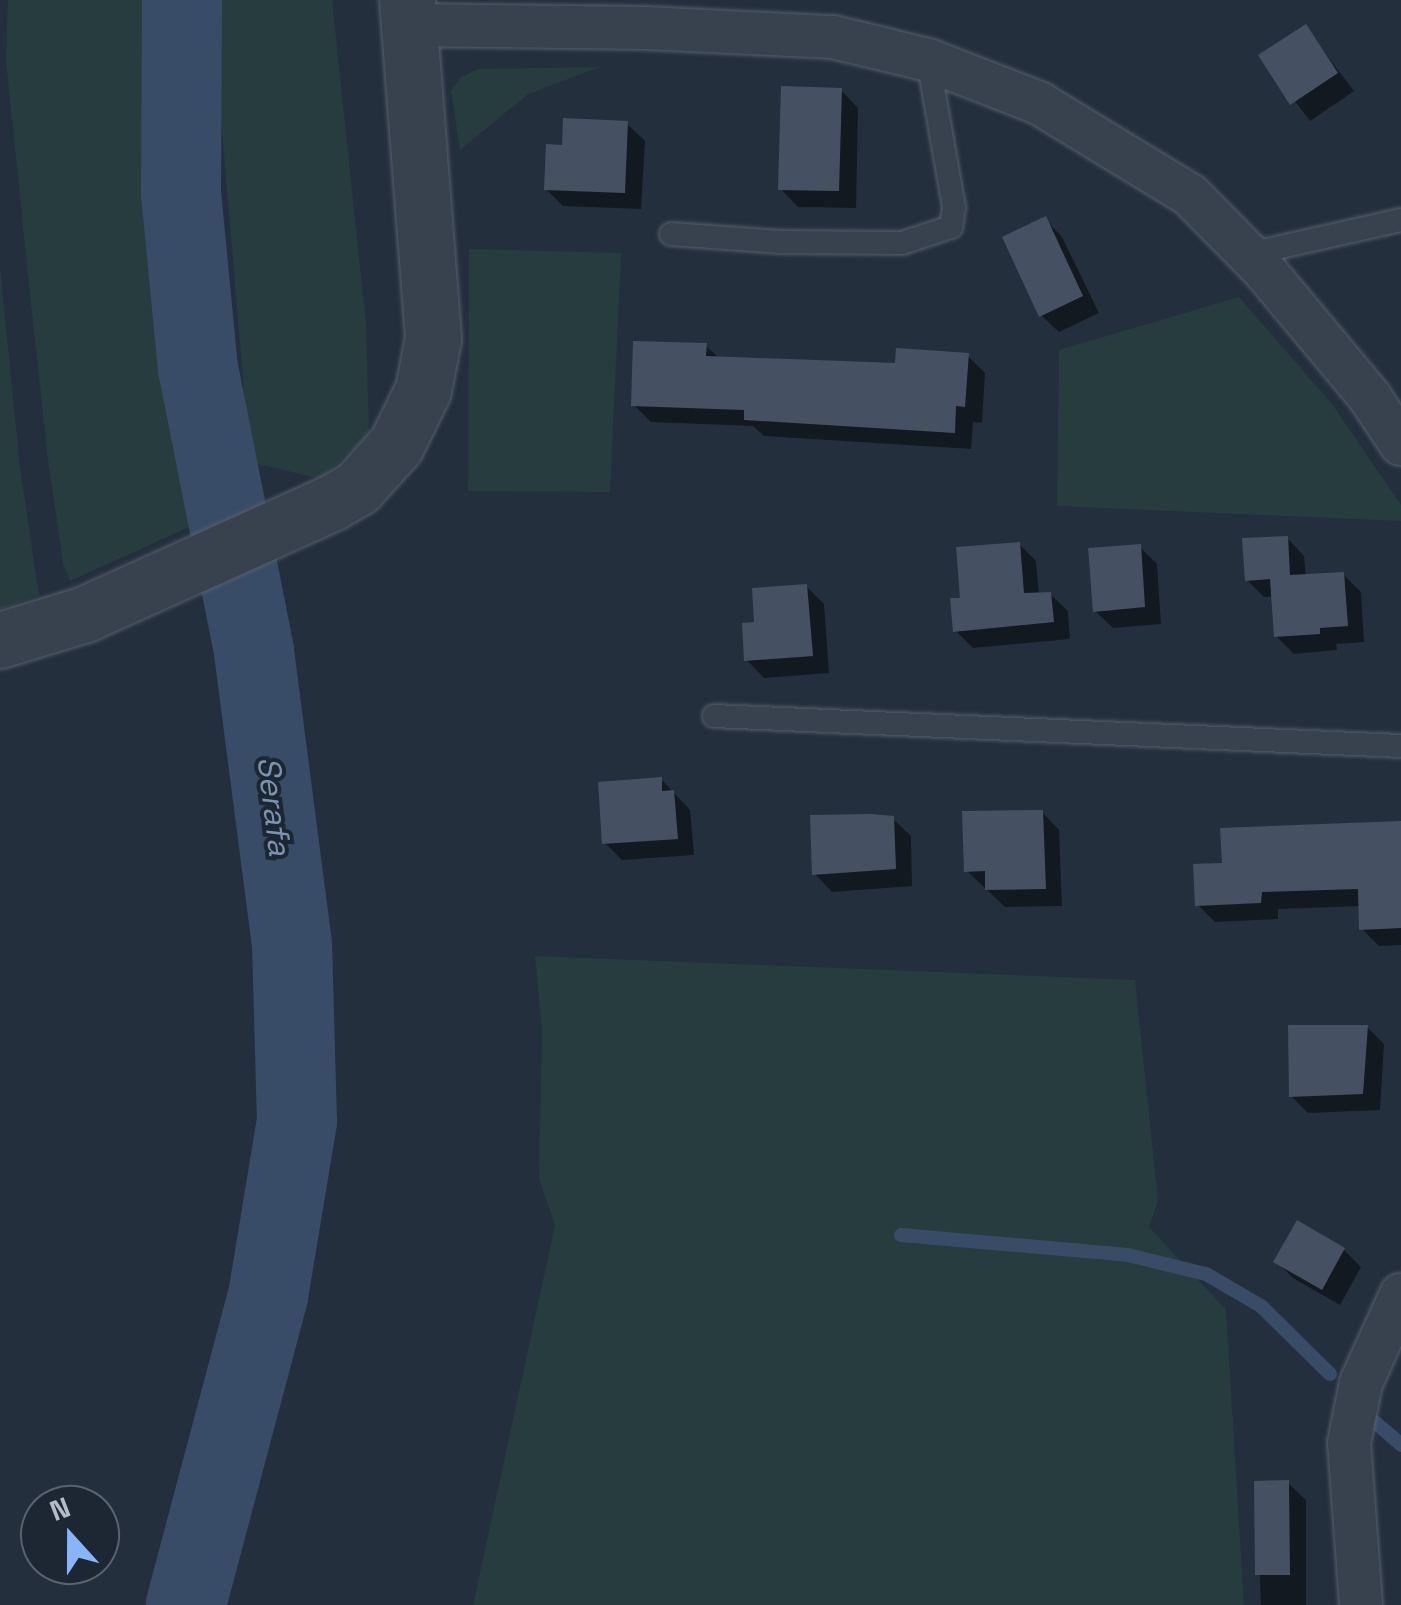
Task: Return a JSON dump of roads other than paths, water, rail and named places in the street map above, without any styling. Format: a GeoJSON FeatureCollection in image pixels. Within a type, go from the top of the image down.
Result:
{"type":"FeatureCollection","features":[{"type":"Feature","properties":{"kind":"street"},"geometry":{"type":"LineString","coordinates":[[0,640],[85,614],[331,503],[382,465],[412,414],[430,364],[430,261],[408,12],[833,37],[928,60],[1039,103],[1190,195],[1249,254],[1368,396],[1401,444]]}},
{"type":"Feature","properties":{"kind":"street"},"geometry":{"type":"LineString","coordinates":[[1361,1605],[1349,1443],[1361,1383],[1401,1295]]}},
{"type":"Feature","properties":{"kind":"lane"},"geometry":{"type":"LineString","coordinates":[[671,234],[780,242],[902,243],[950,227],[954,206],[928,60]]}},
{"type":"Feature","properties":{"kind":"lane"},"geometry":{"type":"LineString","coordinates":[[1249,254],[1401,220]]}},
{"type":"Feature","properties":{"kind":"lane"},"geometry":{"type":"LineString","coordinates":[[714,716],[1401,746]]}},
{"type":"Feature","properties":{"kind":"waterway","name":"Serafa"},"geometry":{"type":"LineString","coordinates":[[182,0],[181,193],[198,368],[254,652],[292,943],[297,1121],[268,1296],[186,1605]]}},
{"type":"Feature","properties":{"kind":"waterway"},"geometry":{"type":"LineString","coordinates":[[901,1235],[1128,1255],[1206,1274],[1261,1306],[1330,1374]]}},
{"type":"Feature","properties":{"kind":"waterway"},"geometry":{"type":"LineString","coordinates":[[1375,1422],[1401,1445]]}}]}
